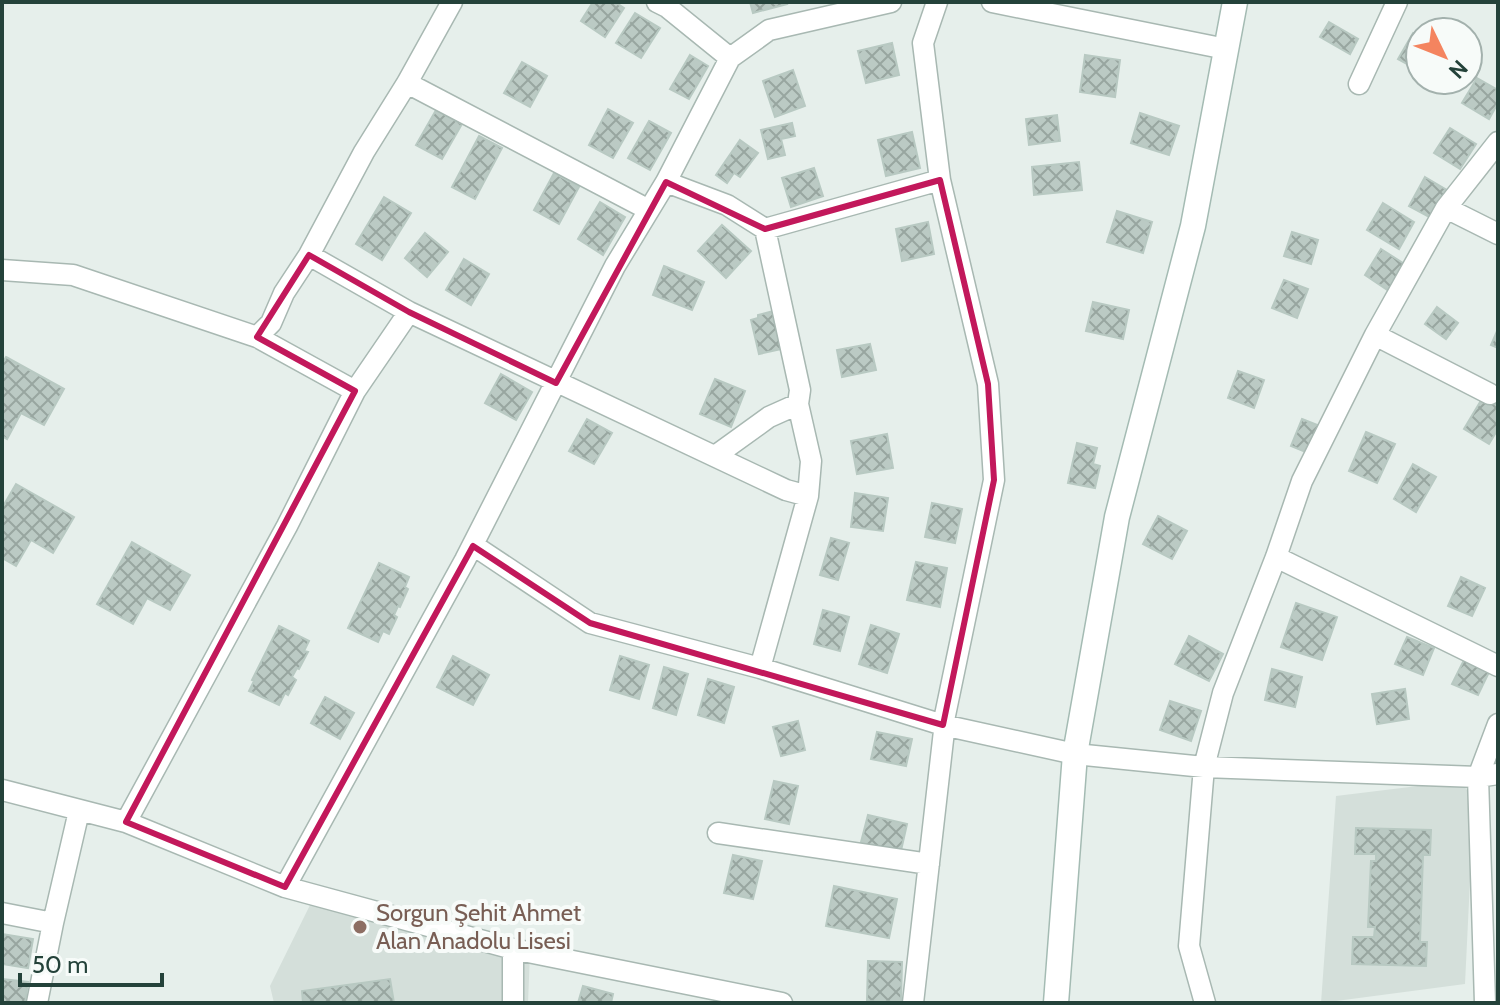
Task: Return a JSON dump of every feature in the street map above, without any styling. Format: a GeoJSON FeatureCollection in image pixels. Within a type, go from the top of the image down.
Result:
{"type":"FeatureCollection","features":[{"type":"Feature","properties":{"kind":"street"},"geometry":{"type":"LineString","coordinates":[[257,337],[271,323],[284,293],[309,255],[364,152],[452,2]]}},
{"type":"Feature","properties":{"kind":"street"},"geometry":{"type":"LineString","coordinates":[[657,2],[730,58]]}},
{"type":"Feature","properties":{"kind":"street"},"geometry":{"type":"LineString","coordinates":[[285,887],[473,545],[615,266],[666,182],[730,58],[769,30],[891,2]]}},
{"type":"Feature","properties":{"kind":"street"},"geometry":{"type":"LineString","coordinates":[[913,1003],[943,725],[994,480],[988,384],[940,180],[923,43],[937,2]]}},
{"type":"Feature","properties":{"kind":"street"},"geometry":{"type":"LineString","coordinates":[[992,2],[1024,5],[1226,49]]}},
{"type":"Feature","properties":{"kind":"street"},"geometry":{"type":"LineString","coordinates":[[1056,1003],[1075,754],[1117,517],[1193,226],[1235,2]]}},
{"type":"Feature","properties":{"kind":"street"},"geometry":{"type":"LineString","coordinates":[[1359,84],[1397,2]]}},
{"type":"Feature","properties":{"kind":"street"},"geometry":{"type":"LineString","coordinates":[[407,83],[649,210]]}},
{"type":"Feature","properties":{"kind":"street"},"geometry":{"type":"LineString","coordinates":[[1205,1003],[1189,946],[1204,767],[1223,693],[1302,481],[1375,335],[1446,208],[1498,142]]}},
{"type":"Feature","properties":{"kind":"street"},"geometry":{"type":"LineString","coordinates":[[765,229],[940,180]]}},
{"type":"Feature","properties":{"kind":"street"},"geometry":{"type":"LineString","coordinates":[[666,182],[727,205],[765,229],[800,390],[798,404],[811,461],[808,496],[760,668]]}},
{"type":"Feature","properties":{"kind":"street"},"geometry":{"type":"LineString","coordinates":[[1446,208],[1498,234]]}},
{"type":"Feature","properties":{"kind":"street"},"geometry":{"type":"LineString","coordinates":[[309,255],[409,312],[556,383],[786,490],[808,496]]}},
{"type":"Feature","properties":{"kind":"street"},"geometry":{"type":"LineString","coordinates":[[2,270],[73,275],[257,337],[355,391]]}},
{"type":"Feature","properties":{"kind":"street"},"geometry":{"type":"LineString","coordinates":[[126,822],[287,526],[355,391],[409,312]]}},
{"type":"Feature","properties":{"kind":"street"},"geometry":{"type":"LineString","coordinates":[[1375,335],[1490,394]]}},
{"type":"Feature","properties":{"kind":"street"},"geometry":{"type":"LineString","coordinates":[[715,456],[769,417],[798,404]]}},
{"type":"Feature","properties":{"kind":"street"},"geometry":{"type":"LineString","coordinates":[[473,545],[590,623],[760,668],[943,725],[1075,754],[1204,767],[1488,775]]}},
{"type":"Feature","properties":{"kind":"street"},"geometry":{"type":"LineString","coordinates":[[1276,557],[1498,666]]}},
{"type":"Feature","properties":{"kind":"street"},"geometry":{"type":"LineString","coordinates":[[1485,1003],[1491,962],[1488,775],[1498,724]]}},
{"type":"Feature","properties":{"kind":"street"},"geometry":{"type":"LineString","coordinates":[[2,790],[126,822],[285,887],[513,949],[782,1003]]}},
{"type":"Feature","properties":{"kind":"street"},"geometry":{"type":"LineString","coordinates":[[37,1003],[79,811]]}},
{"type":"Feature","properties":{"kind":"street"},"geometry":{"type":"LineString","coordinates":[[718,833],[929,864]]}},
{"type":"Feature","properties":{"kind":"street"},"geometry":{"type":"LineString","coordinates":[[2,913],[53,923]]}},
{"type":"Feature","properties":{"kind":"street"},"geometry":{"type":"LineString","coordinates":[[513,949],[513,1003]]}},
{"type":"Feature","properties":{"kind":"highlighted area"},"geometry":{"type":"Polygon","coordinates":[[[940,180],[988,384],[994,480],[943,725],[590,623],[473,546],[285,887],[126,822],[355,391],[257,337],[309,255],[409,312],[556,383],[666,182],[765,229],[940,180]]]}},
{"type":"Feature","properties":{"kind":"shaded area"},"geometry":{"type":"Polygon","coordinates":[[[1459,781],[1474,798],[1465,984],[1321,1003],[1336,796],[1459,781]]]}},
{"type":"Feature","properties":{"kind":"shaded area","name":"Sorgun Şehit Ahmet Alan Anadolu Lisesi"},"geometry":{"type":"Polygon","coordinates":[[[312,901],[530,953],[528,1003],[274,1003],[270,986],[312,901]]]}},
{"type":"Feature","properties":{"kind":"building"},"geometry":{"type":"Polygon","coordinates":[[[593,2],[615,2],[624,8],[605,37],[581,21],[593,2]]]}},
{"type":"Feature","properties":{"kind":"building"},"geometry":{"type":"Polygon","coordinates":[[[750,2],[786,2],[787,4],[753,13],[750,2]]]}},
{"type":"Feature","properties":{"kind":"building"},"geometry":{"type":"Polygon","coordinates":[[[635,13],[660,28],[641,58],[616,43],[635,13]]]}},
{"type":"Feature","properties":{"kind":"building"},"geometry":{"type":"Polygon","coordinates":[[[1329,22],[1358,39],[1350,54],[1320,37],[1329,22]]]}},
{"type":"Feature","properties":{"kind":"building"},"geometry":{"type":"Polygon","coordinates":[[[892,43],[899,75],[866,83],[858,51],[892,43]]]}},
{"type":"Feature","properties":{"kind":"building"},"geometry":{"type":"Polygon","coordinates":[[[1404,49],[1404,62],[1398,59],[1404,49]]]}},
{"type":"Feature","properties":{"kind":"building"},"geometry":{"type":"Polygon","coordinates":[[[690,55],[708,66],[689,99],[670,89],[690,55]]]}},
{"type":"Feature","properties":{"kind":"building"},"geometry":{"type":"Polygon","coordinates":[[[1085,55],[1120,60],[1115,97],[1080,92],[1085,55]]]}},
{"type":"Feature","properties":{"kind":"building"},"geometry":{"type":"Polygon","coordinates":[[[522,62],[547,76],[530,107],[504,93],[522,62]]]}},
{"type":"Feature","properties":{"kind":"building"},"geometry":{"type":"Polygon","coordinates":[[[793,70],[805,106],[775,117],[763,81],[793,70]]]}},
{"type":"Feature","properties":{"kind":"building"},"geometry":{"type":"Polygon","coordinates":[[[1484,82],[1498,90],[1498,103],[1489,119],[1462,103],[1466,96],[1484,96],[1484,82]]]}},
{"type":"Feature","properties":{"kind":"building"},"geometry":{"type":"Polygon","coordinates":[[[608,109],[633,123],[613,158],[589,145],[608,109]]]}},
{"type":"Feature","properties":{"kind":"building"},"geometry":{"type":"Polygon","coordinates":[[[436,110],[462,124],[442,159],[416,145],[436,110]]]}},
{"type":"Feature","properties":{"kind":"building"},"geometry":{"type":"Polygon","coordinates":[[[1140,113],[1179,126],[1169,155],[1131,143],[1140,113]]]}},
{"type":"Feature","properties":{"kind":"building"},"geometry":{"type":"Polygon","coordinates":[[[1057,115],[1060,141],[1029,145],[1026,119],[1057,115]]]}},
{"type":"Feature","properties":{"kind":"building"},"geometry":{"type":"Polygon","coordinates":[[[649,121],[671,133],[650,170],[628,158],[649,121]]]}},
{"type":"Feature","properties":{"kind":"building"},"geometry":{"type":"Polygon","coordinates":[[[792,123],[795,136],[781,139],[785,155],[768,159],[761,130],[792,123]]]}},
{"type":"Feature","properties":{"kind":"building"},"geometry":{"type":"Polygon","coordinates":[[[1450,128],[1476,144],[1460,169],[1434,153],[1450,128]]]}},
{"type":"Feature","properties":{"kind":"building"},"geometry":{"type":"Polygon","coordinates":[[[912,132],[920,168],[886,176],[878,140],[912,132]]]}},
{"type":"Feature","properties":{"kind":"building"},"geometry":{"type":"Polygon","coordinates":[[[479,136],[502,148],[475,199],[452,187],[479,136]]]}},
{"type":"Feature","properties":{"kind":"building"},"geometry":{"type":"Polygon","coordinates":[[[740,140],[758,153],[740,177],[734,173],[727,183],[716,175],[740,140]]]}},
{"type":"Feature","properties":{"kind":"building"},"geometry":{"type":"Polygon","coordinates":[[[1079,162],[1082,190],[1034,195],[1032,167],[1079,162]]]}},
{"type":"Feature","properties":{"kind":"building"},"geometry":{"type":"Polygon","coordinates":[[[814,168],[823,196],[791,207],[782,178],[814,168]]]}},
{"type":"Feature","properties":{"kind":"building"},"geometry":{"type":"Polygon","coordinates":[[[554,173],[579,187],[559,224],[534,210],[554,173]]]}},
{"type":"Feature","properties":{"kind":"building"},"geometry":{"type":"Polygon","coordinates":[[[1425,177],[1447,190],[1431,218],[1409,206],[1425,177]]]}},
{"type":"Feature","properties":{"kind":"building"},"geometry":{"type":"Polygon","coordinates":[[[384,197],[411,213],[382,260],[356,244],[384,197]]]}},
{"type":"Feature","properties":{"kind":"building"},"geometry":{"type":"Polygon","coordinates":[[[600,202],[625,217],[603,255],[578,239],[600,202]]]}},
{"type":"Feature","properties":{"kind":"building"},"geometry":{"type":"Polygon","coordinates":[[[1383,203],[1414,222],[1399,249],[1367,230],[1383,203]]]}},
{"type":"Feature","properties":{"kind":"building"},"geometry":{"type":"Polygon","coordinates":[[[1117,211],[1152,222],[1143,253],[1107,242],[1117,211]]]}},
{"type":"Feature","properties":{"kind":"building"},"geometry":{"type":"Polygon","coordinates":[[[928,222],[934,254],[902,261],[896,229],[928,222]]]}},
{"type":"Feature","properties":{"kind":"building"},"geometry":{"type":"Polygon","coordinates":[[[722,225],[751,251],[726,278],[698,251],[722,225]]]}},
{"type":"Feature","properties":{"kind":"building"},"geometry":{"type":"Polygon","coordinates":[[[1292,232],[1318,240],[1311,264],[1284,256],[1292,232]]]}},
{"type":"Feature","properties":{"kind":"building"},"geometry":{"type":"Polygon","coordinates":[[[425,233],[448,252],[427,277],[405,258],[425,233]]]}},
{"type":"Feature","properties":{"kind":"building"},"geometry":{"type":"Polygon","coordinates":[[[1381,249],[1406,265],[1389,291],[1365,275],[1381,249]]]}},
{"type":"Feature","properties":{"kind":"building"},"geometry":{"type":"Polygon","coordinates":[[[464,259],[489,274],[471,305],[446,290],[464,259]]]}},
{"type":"Feature","properties":{"kind":"building"},"geometry":{"type":"Polygon","coordinates":[[[664,266],[704,282],[692,310],[653,295],[664,266]]]}},
{"type":"Feature","properties":{"kind":"building"},"geometry":{"type":"Polygon","coordinates":[[[1284,280],[1308,289],[1297,318],[1272,308],[1284,280]]]}},
{"type":"Feature","properties":{"kind":"building"},"geometry":{"type":"Polygon","coordinates":[[[1093,302],[1129,310],[1123,339],[1086,331],[1093,302]]]}},
{"type":"Feature","properties":{"kind":"building"},"geometry":{"type":"Polygon","coordinates":[[[1437,307],[1458,323],[1446,339],[1425,324],[1437,307]]]}},
{"type":"Feature","properties":{"kind":"building"},"geometry":{"type":"Polygon","coordinates":[[[777,310],[786,348],[759,354],[751,320],[777,310]]]}},
{"type":"Feature","properties":{"kind":"building"},"geometry":{"type":"Polygon","coordinates":[[[1498,329],[1498,348],[1491,345],[1498,329]]]}},
{"type":"Feature","properties":{"kind":"building"},"geometry":{"type":"Polygon","coordinates":[[[870,344],[876,370],[842,377],[837,350],[870,344]]]}},
{"type":"Feature","properties":{"kind":"building"},"geometry":{"type":"Polygon","coordinates":[[[6,357],[64,389],[44,425],[21,413],[7,439],[2,436],[2,364],[6,357]]]}},
{"type":"Feature","properties":{"kind":"building"},"geometry":{"type":"Polygon","coordinates":[[[1238,371],[1264,380],[1254,408],[1228,398],[1238,371]]]}},
{"type":"Feature","properties":{"kind":"building"},"geometry":{"type":"Polygon","coordinates":[[[501,374],[532,392],[516,420],[485,403],[501,374]]]}},
{"type":"Feature","properties":{"kind":"building"},"geometry":{"type":"Polygon","coordinates":[[[715,379],[745,391],[731,427],[700,414],[715,379]]]}},
{"type":"Feature","properties":{"kind":"building"},"geometry":{"type":"Polygon","coordinates":[[[1483,397],[1498,406],[1498,429],[1489,444],[1464,429],[1483,397]]]}},
{"type":"Feature","properties":{"kind":"building"},"geometry":{"type":"Polygon","coordinates":[[[587,419],[612,433],[594,464],[569,451],[587,419]]]}},
{"type":"Feature","properties":{"kind":"building"},"geometry":{"type":"Polygon","coordinates":[[[1302,419],[1320,426],[1308,453],[1291,446],[1302,419]]]}},
{"type":"Feature","properties":{"kind":"building"},"geometry":{"type":"Polygon","coordinates":[[[1366,432],[1395,444],[1377,483],[1349,471],[1366,432]]]}},
{"type":"Feature","properties":{"kind":"building"},"geometry":{"type":"Polygon","coordinates":[[[887,434],[893,468],[857,474],[851,441],[887,434]]]}},
{"type":"Feature","properties":{"kind":"building"},"geometry":{"type":"Polygon","coordinates":[[[1077,443],[1097,448],[1093,464],[1100,466],[1095,488],[1068,483],[1077,443]]]}},
{"type":"Feature","properties":{"kind":"building"},"geometry":{"type":"Polygon","coordinates":[[[1413,464],[1436,477],[1416,512],[1394,499],[1413,464]]]}},
{"type":"Feature","properties":{"kind":"building"},"geometry":{"type":"Polygon","coordinates":[[[16,484],[74,517],[53,553],[31,540],[16,566],[2,558],[2,508],[16,484]]]}},
{"type":"Feature","properties":{"kind":"building"},"geometry":{"type":"Polygon","coordinates":[[[855,493],[888,498],[883,531],[851,527],[855,493]]]}},
{"type":"Feature","properties":{"kind":"building"},"geometry":{"type":"Polygon","coordinates":[[[932,503],[962,509],[955,543],[925,537],[932,503]]]}},
{"type":"Feature","properties":{"kind":"building"},"geometry":{"type":"Polygon","coordinates":[[[1158,516],[1187,531],[1172,559],[1143,544],[1158,516]]]}},
{"type":"Feature","properties":{"kind":"building"},"geometry":{"type":"Polygon","coordinates":[[[831,538],[849,543],[838,580],[820,575],[831,538]]]}},
{"type":"Feature","properties":{"kind":"building"},"geometry":{"type":"Polygon","coordinates":[[[132,542],[190,575],[170,610],[147,598],[133,624],[97,604],[132,542]]]}},
{"type":"Feature","properties":{"kind":"building"},"geometry":{"type":"Polygon","coordinates":[[[916,562],[947,568],[940,607],[907,600],[916,562]]]}},
{"type":"Feature","properties":{"kind":"building"},"geometry":{"type":"Polygon","coordinates":[[[379,563],[409,577],[405,587],[408,589],[394,615],[397,617],[389,634],[383,631],[378,642],[348,628],[379,563]]]}},
{"type":"Feature","properties":{"kind":"building"},"geometry":{"type":"Polygon","coordinates":[[[1461,577],[1485,588],[1472,616],[1448,606],[1461,577]]]}},
{"type":"Feature","properties":{"kind":"building"},"geometry":{"type":"Polygon","coordinates":[[[1296,603],[1337,617],[1322,660],[1281,647],[1296,603]]]}},
{"type":"Feature","properties":{"kind":"building"},"geometry":{"type":"Polygon","coordinates":[[[823,610],[849,617],[840,651],[814,644],[823,610]]]}},
{"type":"Feature","properties":{"kind":"building"},"geometry":{"type":"Polygon","coordinates":[[[871,625],[899,634],[887,673],[859,664],[871,625]]]}},
{"type":"Feature","properties":{"kind":"building"},"geometry":{"type":"Polygon","coordinates":[[[279,626],[309,641],[304,651],[308,652],[292,677],[296,680],[279,705],[249,691],[279,626]]]}},
{"type":"Feature","properties":{"kind":"building"},"geometry":{"type":"Polygon","coordinates":[[[1189,636],[1223,654],[1209,681],[1175,664],[1189,636]]]}},
{"type":"Feature","properties":{"kind":"building"},"geometry":{"type":"Polygon","coordinates":[[[1407,637],[1434,648],[1423,675],[1395,664],[1407,637]]]}},
{"type":"Feature","properties":{"kind":"building"},"geometry":{"type":"Polygon","coordinates":[[[1467,654],[1492,666],[1478,695],[1452,684],[1467,654]]]}},
{"type":"Feature","properties":{"kind":"building"},"geometry":{"type":"Polygon","coordinates":[[[453,656],[489,675],[473,705],[437,687],[453,656]]]}},
{"type":"Feature","properties":{"kind":"building"},"geometry":{"type":"Polygon","coordinates":[[[620,656],[649,665],[639,699],[610,690],[620,656]]]}},
{"type":"Feature","properties":{"kind":"building"},"geometry":{"type":"Polygon","coordinates":[[[664,667],[688,674],[676,715],[653,708],[664,667]]]}},
{"type":"Feature","properties":{"kind":"building"},"geometry":{"type":"Polygon","coordinates":[[[1272,669],[1302,677],[1295,707],[1265,700],[1272,669]]]}},
{"type":"Feature","properties":{"kind":"building"},"geometry":{"type":"Polygon","coordinates":[[[708,679],[734,687],[724,723],[698,715],[708,679]]]}},
{"type":"Feature","properties":{"kind":"building"},"geometry":{"type":"Polygon","coordinates":[[[1405,689],[1409,719],[1377,724],[1372,694],[1405,689]]]}},
{"type":"Feature","properties":{"kind":"building"},"geometry":{"type":"Polygon","coordinates":[[[325,697],[354,713],[340,739],[311,723],[325,697]]]}},
{"type":"Feature","properties":{"kind":"building"},"geometry":{"type":"Polygon","coordinates":[[[1170,701],[1201,711],[1191,741],[1160,730],[1170,701]]]}},
{"type":"Feature","properties":{"kind":"building"},"geometry":{"type":"Polygon","coordinates":[[[798,721],[805,750],[781,756],[773,727],[798,721]]]}},
{"type":"Feature","properties":{"kind":"building"},"geometry":{"type":"Polygon","coordinates":[[[877,732],[912,739],[906,766],[871,759],[877,732]]]}},
{"type":"Feature","properties":{"kind":"building"},"geometry":{"type":"Polygon","coordinates":[[[774,781],[798,786],[789,824],[765,819],[774,781]]]}},
{"type":"Feature","properties":{"kind":"building"},"geometry":{"type":"Polygon","coordinates":[[[868,815],[907,824],[900,855],[860,846],[868,815]]]}},
{"type":"Feature","properties":{"kind":"building"},"geometry":{"type":"Polygon","coordinates":[[[1356,828],[1431,830],[1430,855],[1423,855],[1420,942],[1427,942],[1426,966],[1352,964],[1353,937],[1374,937],[1375,927],[1368,927],[1371,861],[1376,861],[1376,854],[1355,854],[1356,828]]]}},
{"type":"Feature","properties":{"kind":"building"},"geometry":{"type":"Polygon","coordinates":[[[733,855],[762,861],[753,899],[724,893],[733,855]]]}},
{"type":"Feature","properties":{"kind":"building"},"geometry":{"type":"Polygon","coordinates":[[[834,886],[897,899],[889,938],[826,926],[834,886]]]}},
{"type":"Feature","properties":{"kind":"building"},"geometry":{"type":"Polygon","coordinates":[[[2,934],[33,939],[28,968],[2,964],[2,934]]]}},
{"type":"Feature","properties":{"kind":"building"},"geometry":{"type":"Polygon","coordinates":[[[868,961],[902,962],[901,1002],[867,1001],[868,961]]]}},
{"type":"Feature","properties":{"kind":"building"},"geometry":{"type":"Polygon","coordinates":[[[2,979],[28,982],[25,1003],[2,1003],[2,979]]]}},
{"type":"Feature","properties":{"kind":"building"},"geometry":{"type":"Polygon","coordinates":[[[390,979],[394,1003],[303,1003],[302,991],[390,979]]]}},
{"type":"Feature","properties":{"kind":"building"},"geometry":{"type":"Polygon","coordinates":[[[583,986],[613,994],[611,1003],[578,1003],[583,986]]]}},
{"type":"Feature","properties":{"kind":"place","name":"Sorgun Şehit Ahmet Alan Anadolu Lisesi"},"geometry":{"type":"Point","coordinates":[360,927]}}]}
